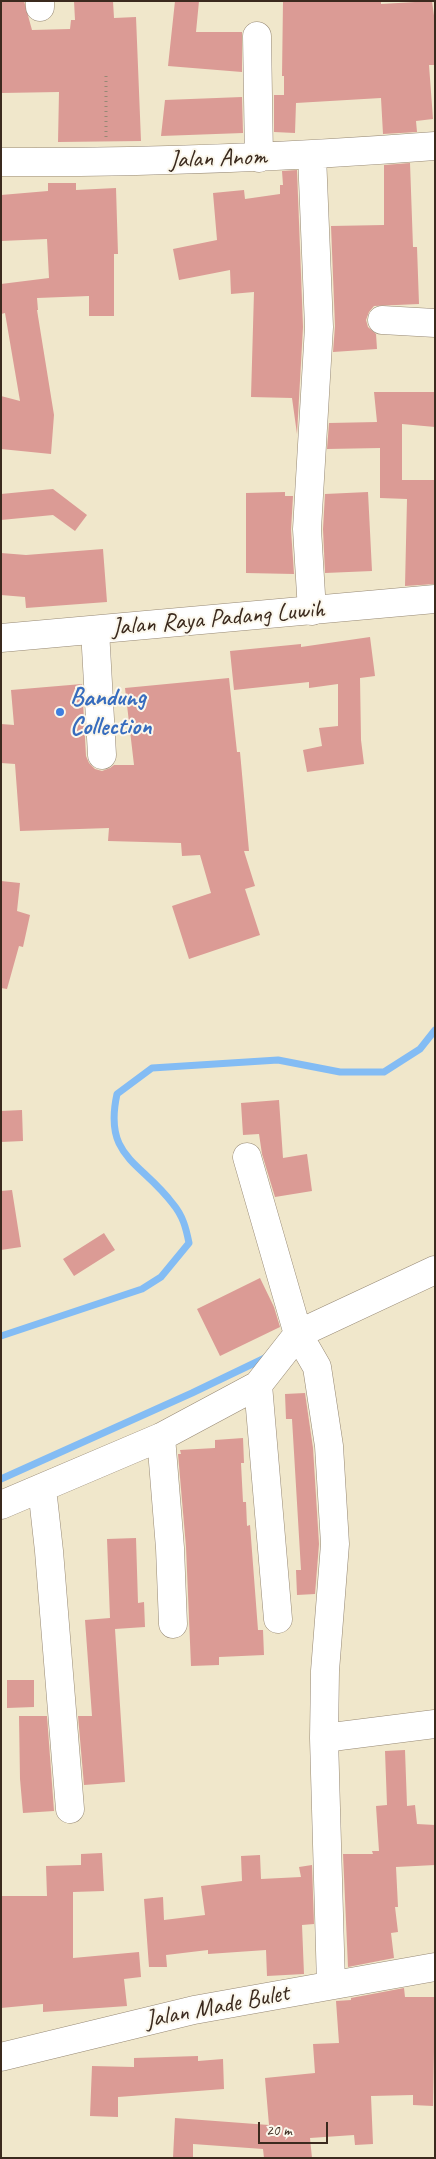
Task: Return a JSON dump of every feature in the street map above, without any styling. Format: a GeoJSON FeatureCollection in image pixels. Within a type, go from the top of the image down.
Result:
{"type":"FeatureCollection","features":[{"type":"Feature","properties":{"kind":"street"},"geometry":{"type":"LineString","coordinates":[[257,36],[259,158]]}},
{"type":"Feature","properties":{"kind":"street","name":"Jalan Anom"},"geometry":{"type":"LineString","coordinates":[[1,162],[106,163],[259,158],[435,146]]}},
{"type":"Feature","properties":{"kind":"street"},"geometry":{"type":"LineString","coordinates":[[312,155],[319,327],[307,529],[312,611]]}},
{"type":"Feature","properties":{"kind":"street"},"geometry":{"type":"LineString","coordinates":[[382,320],[435,323]]}},
{"type":"Feature","properties":{"kind":"street","name":"Jalan Raya Padang Luwih"},"geometry":{"type":"LineString","coordinates":[[1,638],[435,599]]}},
{"type":"Feature","properties":{"kind":"street"},"geometry":{"type":"LineString","coordinates":[[95,630],[102,755]]}},
{"type":"Feature","properties":{"kind":"street"},"geometry":{"type":"LineString","coordinates":[[247,1157],[298,1334],[317,1367],[329,1446],[336,1544],[325,1670],[324,1738],[331,1985]]}},
{"type":"Feature","properties":{"kind":"street"},"geometry":{"type":"LineString","coordinates":[[1,1505],[161,1437],[258,1385],[298,1334],[435,1270]]}},
{"type":"Feature","properties":{"kind":"street"},"geometry":{"type":"LineString","coordinates":[[258,1385],[278,1619]]}},
{"type":"Feature","properties":{"kind":"street"},"geometry":{"type":"LineString","coordinates":[[161,1437],[170,1548],[173,1624]]}},
{"type":"Feature","properties":{"kind":"street"},"geometry":{"type":"LineString","coordinates":[[42,1488],[70,1809]]}},
{"type":"Feature","properties":{"kind":"street"},"geometry":{"type":"LineString","coordinates":[[324,1738],[435,1724]]}},
{"type":"Feature","properties":{"kind":"street","name":"Jalan Made Bulet"},"geometry":{"type":"LineString","coordinates":[[1,2057],[184,2012],[435,1967]]}},
{"type":"Feature","properties":{"kind":"path"},"geometry":{"type":"LineString","coordinates":[[106,76],[106,163]]}},
{"type":"Feature","properties":{"kind":"building"},"geometry":{"type":"Polygon","coordinates":[[[1,1],[24,1],[32,30],[70,29],[71,20],[75,20],[74,1],[113,1],[114,18],[136,17],[141,141],[58,142],[59,92],[1,93],[1,1]]]}},
{"type":"Feature","properties":{"kind":"building"},"geometry":{"type":"Polygon","coordinates":[[[175,1],[199,1],[196,32],[242,32],[242,72],[168,66],[175,1]]]}},
{"type":"Feature","properties":{"kind":"building"},"geometry":{"type":"Polygon","coordinates":[[[283,1],[381,1],[381,4],[432,1],[435,23],[435,65],[429,65],[433,119],[416,121],[417,132],[383,134],[381,98],[296,103],[295,133],[274,132],[274,95],[284,95],[284,76],[282,76],[283,1]]]}},
{"type":"Feature","properties":{"kind":"building"},"geometry":{"type":"Polygon","coordinates":[[[242,97],[243,133],[161,136],[165,100],[242,97]]]}},
{"type":"Feature","properties":{"kind":"building"},"geometry":{"type":"Polygon","coordinates":[[[410,163],[413,247],[417,247],[419,304],[374,306],[366,320],[368,327],[376,334],[377,349],[333,352],[335,326],[331,226],[384,225],[384,165],[410,163]]]}},
{"type":"Feature","properties":{"kind":"building"},"geometry":{"type":"Polygon","coordinates":[[[297,170],[303,327],[297,434],[292,398],[251,397],[254,292],[231,294],[230,270],[179,280],[173,249],[217,240],[213,193],[244,190],[245,199],[280,194],[280,185],[283,185],[282,171],[297,170]]]}},
{"type":"Feature","properties":{"kind":"building"},"geometry":{"type":"Polygon","coordinates":[[[48,183],[76,183],[76,190],[116,188],[118,254],[114,254],[114,316],[89,316],[89,296],[37,298],[37,310],[54,415],[51,454],[1,449],[1,396],[20,401],[5,313],[1,314],[1,284],[49,278],[47,239],[1,241],[1,195],[48,191],[48,183]]]}},
{"type":"Feature","properties":{"kind":"building"},"geometry":{"type":"Polygon","coordinates":[[[374,392],[435,392],[435,427],[402,424],[402,480],[435,480],[435,584],[405,586],[407,499],[380,498],[380,448],[327,449],[329,423],[377,422],[374,392]]]}},
{"type":"Feature","properties":{"kind":"building"},"geometry":{"type":"Polygon","coordinates":[[[53,489],[87,515],[75,531],[53,515],[1,520],[1,494],[53,489]]]}},
{"type":"Feature","properties":{"kind":"building"},"geometry":{"type":"Polygon","coordinates":[[[285,492],[285,496],[293,496],[291,530],[294,574],[246,573],[246,493],[285,492]]]}},
{"type":"Feature","properties":{"kind":"building"},"geometry":{"type":"Polygon","coordinates":[[[368,492],[372,571],[325,573],[323,529],[325,494],[368,492]]]}},
{"type":"Feature","properties":{"kind":"building"},"geometry":{"type":"Polygon","coordinates":[[[103,549],[107,602],[26,608],[25,597],[1,595],[1,553],[26,555],[103,549]]]}},
{"type":"Feature","properties":{"kind":"building"},"geometry":{"type":"Polygon","coordinates":[[[370,637],[375,676],[360,678],[361,740],[364,764],[307,772],[303,750],[322,746],[319,728],[338,726],[338,684],[309,688],[309,682],[234,690],[230,651],[301,644],[301,647],[370,637]]]}},
{"type":"Feature","properties":{"kind":"building"},"geometry":{"type":"Polygon","coordinates":[[[229,678],[237,752],[240,752],[249,851],[244,851],[255,886],[245,889],[260,935],[189,959],[172,906],[211,893],[200,855],[182,856],[181,843],[108,841],[109,828],[20,831],[15,764],[1,763],[1,724],[14,725],[11,690],[82,684],[86,756],[89,763],[95,769],[102,771],[114,765],[134,765],[125,688],[229,678]]]}},
{"type":"Feature","properties":{"kind":"building"},"geometry":{"type":"Polygon","coordinates":[[[1,881],[20,883],[17,911],[30,915],[23,947],[19,946],[7,989],[1,988],[1,881]]]}},
{"type":"Feature","properties":{"kind":"building"},"geometry":{"type":"Polygon","coordinates":[[[279,1100],[283,1158],[307,1154],[312,1191],[275,1197],[262,1154],[259,1134],[243,1135],[241,1103],[279,1100]]]}},
{"type":"Feature","properties":{"kind":"building"},"geometry":{"type":"Polygon","coordinates":[[[22,1110],[23,1141],[1,1142],[1,1111],[22,1110]]]}},
{"type":"Feature","properties":{"kind":"building"},"geometry":{"type":"Polygon","coordinates":[[[12,1190],[21,1247],[1,1250],[1,1191],[12,1190]]]}},
{"type":"Feature","properties":{"kind":"building"},"geometry":{"type":"Polygon","coordinates":[[[104,1233],[115,1250],[74,1276],[63,1259],[104,1233]]]}},
{"type":"Feature","properties":{"kind":"building"},"geometry":{"type":"Polygon","coordinates":[[[260,1278],[274,1307],[280,1327],[220,1356],[197,1309],[260,1278]]]}},
{"type":"Feature","properties":{"kind":"building"},"geometry":{"type":"Polygon","coordinates":[[[305,1393],[313,1448],[319,1544],[315,1594],[297,1595],[296,1570],[301,1570],[292,1419],[286,1419],[285,1394],[305,1393]]]}},
{"type":"Feature","properties":{"kind":"building"},"geometry":{"type":"Polygon","coordinates":[[[243,1438],[244,1463],[241,1463],[243,1502],[246,1502],[247,1526],[250,1525],[258,1630],[263,1630],[264,1655],[219,1657],[219,1665],[191,1666],[186,1547],[178,1454],[181,1454],[180,1450],[215,1448],[215,1440],[243,1438]]]}},
{"type":"Feature","properties":{"kind":"building"},"geometry":{"type":"Polygon","coordinates":[[[136,1538],[138,1603],[144,1602],[145,1627],[115,1629],[125,1782],[84,1785],[78,1716],[92,1716],[85,1620],[110,1618],[107,1539],[136,1538]]]}},
{"type":"Feature","properties":{"kind":"building"},"geometry":{"type":"Polygon","coordinates":[[[7,1680],[34,1680],[34,1707],[7,1708],[7,1680]]]}},
{"type":"Feature","properties":{"kind":"building"},"geometry":{"type":"Polygon","coordinates":[[[19,1716],[47,1716],[54,1811],[23,1813],[20,1779],[19,1716]]]}},
{"type":"Feature","properties":{"kind":"building"},"geometry":{"type":"Polygon","coordinates":[[[405,1750],[407,1806],[415,1805],[417,1824],[435,1825],[435,1865],[396,1867],[398,1907],[395,1907],[398,1932],[391,1933],[394,1958],[348,1967],[343,1854],[373,1854],[372,1851],[379,1851],[376,1806],[387,1805],[385,1751],[405,1750]]]}},
{"type":"Feature","properties":{"kind":"building"},"geometry":{"type":"Polygon","coordinates":[[[102,1853],[104,1891],[73,1892],[73,1958],[139,1952],[141,1977],[124,1979],[127,2006],[43,2012],[43,2004],[1,2008],[1,1896],[47,1896],[46,1866],[81,1865],[81,1854],[102,1853]]]}},
{"type":"Feature","properties":{"kind":"building"},"geometry":{"type":"Polygon","coordinates":[[[260,1855],[261,1879],[301,1877],[299,1867],[312,1865],[314,1924],[302,1925],[304,1974],[267,1976],[266,1950],[208,1954],[208,1950],[166,1955],[167,1967],[149,1967],[144,1899],[163,1897],[164,1920],[205,1915],[201,1886],[242,1881],[241,1856],[260,1855]]]}},
{"type":"Feature","properties":{"kind":"building"},"geometry":{"type":"Polygon","coordinates":[[[404,1988],[405,1997],[435,1997],[433,2106],[413,2105],[413,2095],[371,2096],[373,2144],[355,2145],[354,2135],[310,2138],[312,2158],[264,2158],[263,2149],[193,2144],[193,2158],[173,2158],[175,2118],[269,2125],[265,2078],[315,2073],[313,2044],[339,2043],[336,2001],[351,2000],[351,1998],[404,1988]]]}},
{"type":"Feature","properties":{"kind":"building"},"geometry":{"type":"Polygon","coordinates":[[[198,2056],[198,2061],[223,2059],[224,2089],[118,2097],[118,2117],[90,2116],[92,2066],[134,2067],[134,2058],[198,2056]]]}},
{"type":"Feature","properties":{"kind":"waterway"},"geometry":{"type":"LineString","coordinates":[[1,1336],[142,1289],[161,1277],[189,1243],[184,1222],[179,1213],[161,1190],[128,1157],[120,1146],[115,1132],[114,1115],[117,1094],[152,1068],[278,1060],[340,1072],[384,1072],[420,1049],[435,1030]]}},
{"type":"Feature","properties":{"kind":"waterway"},"geometry":{"type":"LineString","coordinates":[[1,1479],[192,1393],[269,1356]]}},
{"type":"Feature","properties":{"kind":"place","name":"Bandung Collection"},"geometry":{"type":"Point","coordinates":[60,712]}}]}
